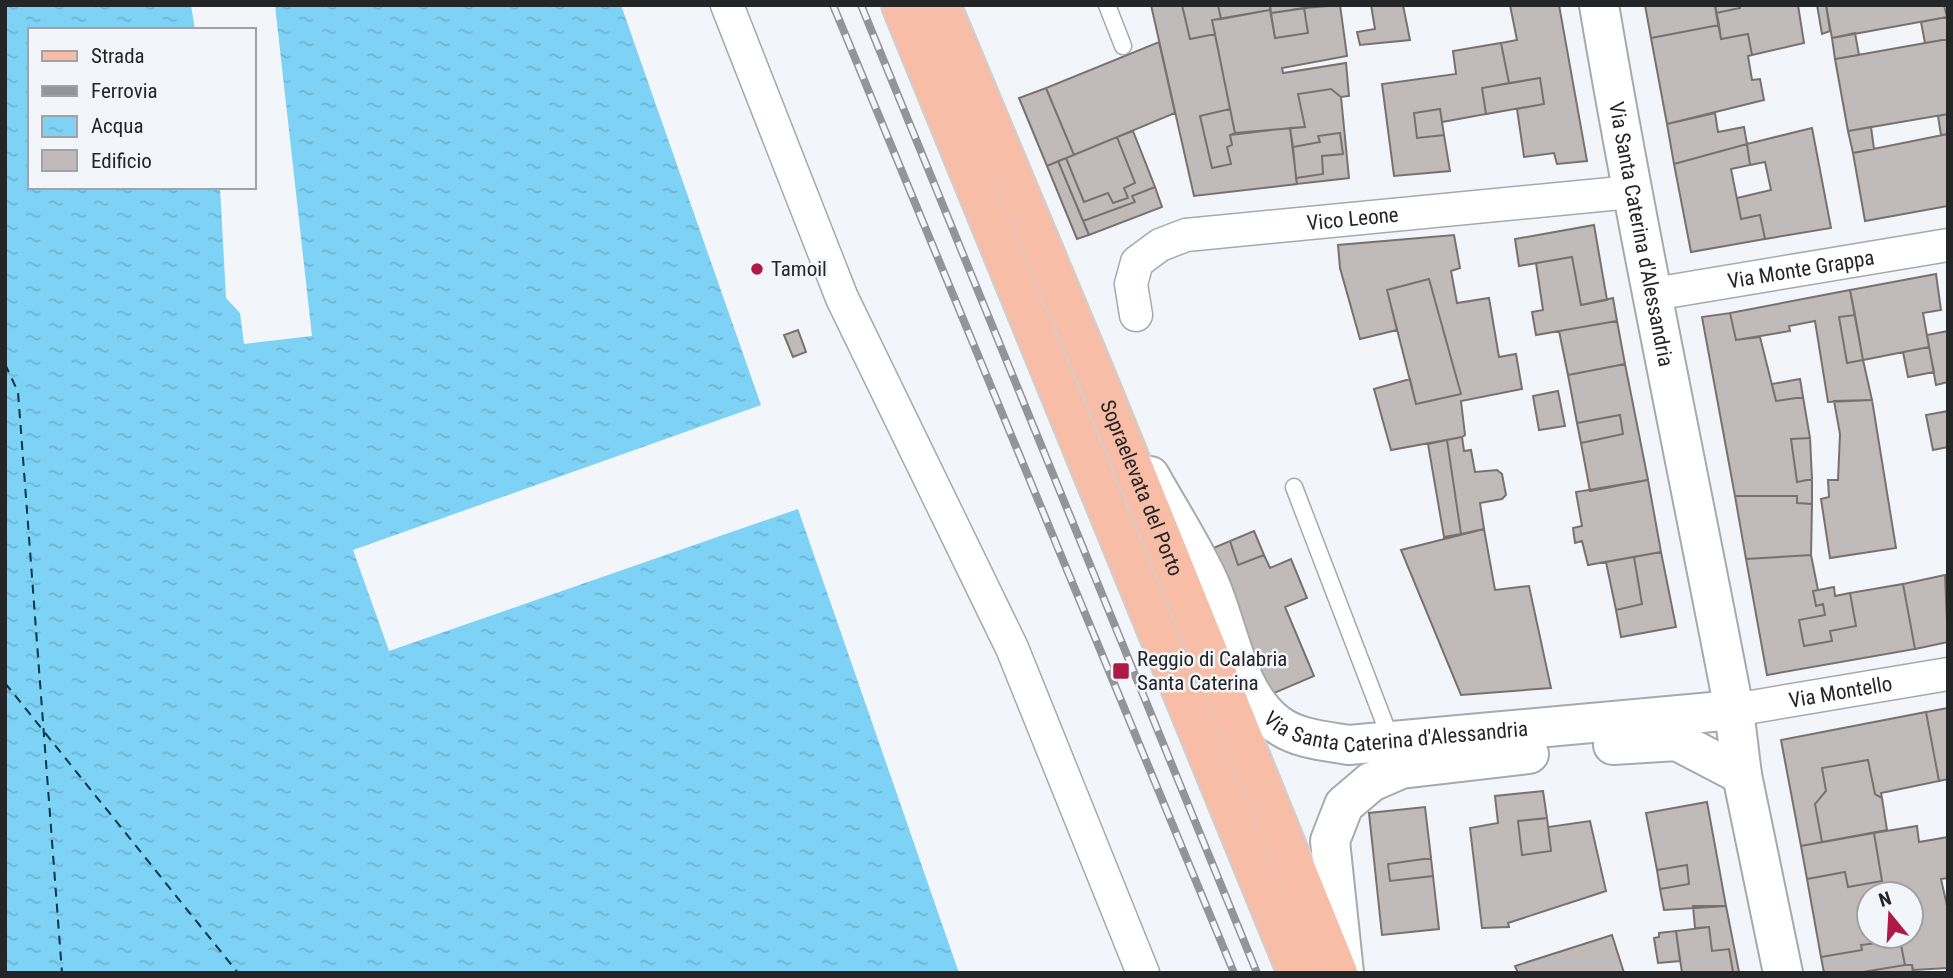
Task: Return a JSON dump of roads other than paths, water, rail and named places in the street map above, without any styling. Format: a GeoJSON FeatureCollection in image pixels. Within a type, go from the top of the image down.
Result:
{"type":"FeatureCollection","features":[{"type":"Feature","properties":{"kind":"main road","name":"Sopraelevata del Porto"},"geometry":{"type":"LineString","coordinates":[[901,5],[1297,973]]}},
{"type":"Feature","properties":{"kind":"main road","name":"Sopraelevata del Porto"},"geometry":{"type":"LineString","coordinates":[[941,5],[1338,973]]}},
{"type":"Feature","properties":{"kind":"street"},"geometry":{"type":"LineString","coordinates":[[727,5],[842,298],[1012,649],[1143,973]]}},
{"type":"Feature","properties":{"kind":"street","name":"Via Santa Caterina d'Alessandria"},"geometry":{"type":"LineString","coordinates":[[1599,5],[1631,192],[1654,294],[1734,710],[1742,775],[1783,973]]}},
{"type":"Feature","properties":{"kind":"street","name":"Vico Leone"},"geometry":{"type":"LineString","coordinates":[[1136,315],[1131,284],[1136,262],[1160,245],[1186,234],[1631,192]]}},
{"type":"Feature","properties":{"kind":"street","name":"Via Monte Grappa"},"geometry":{"type":"LineString","coordinates":[[1654,294],[1948,245]]}},
{"type":"Feature","properties":{"kind":"street","name":"Via Santa Caterina d'Alessandria"},"geometry":{"type":"LineString","coordinates":[[1098,383],[1208,580],[1248,687],[1262,709],[1278,724],[1314,740],[1396,755],[1676,741],[1742,775]]}},
{"type":"Feature","properties":{"kind":"street","name":"Via Montello"},"geometry":{"type":"LineString","coordinates":[[1734,710],[1948,674]]}},
{"type":"Feature","properties":{"kind":"street","name":"Via Santa Caterina d'Alessandria"},"geometry":{"type":"LineString","coordinates":[[1344,973],[1331,863],[1332,828],[1344,805],[1396,755],[1734,710]]}},
{"type":"Feature","properties":{"kind":"lane"},"geometry":{"type":"LineString","coordinates":[[1107,5],[1123,46]]}},
{"type":"Feature","properties":{"kind":"lane"},"geometry":{"type":"LineString","coordinates":[[1294,487],[1396,755]]}},
{"type":"Feature","properties":{"kind":"water"},"geometry":{"type":"Polygon","coordinates":[[[5,5],[191,5],[195,28],[28,28],[28,189],[220,189],[226,298],[240,313],[244,344],[312,336],[275,5],[621,5],[761,405],[353,550],[389,651],[798,509],[959,973],[5,973],[5,5]]]}},
{"type":"Feature","properties":{"kind":"railway"},"geometry":{"type":"LineString","coordinates":[[833,5],[1234,973]]}},
{"type":"Feature","properties":{"kind":"railway"},"geometry":{"type":"LineString","coordinates":[[861,5],[1257,973]]}},
{"type":"Feature","properties":{"kind":"place","name":"Tamoil"},"geometry":{"type":"Point","coordinates":[757,269]}},
{"type":"Feature","properties":{"kind":"place","name":"Reggio di Calabria Santa Caterina"},"geometry":{"type":"Point","coordinates":[1121,671]}}]}
